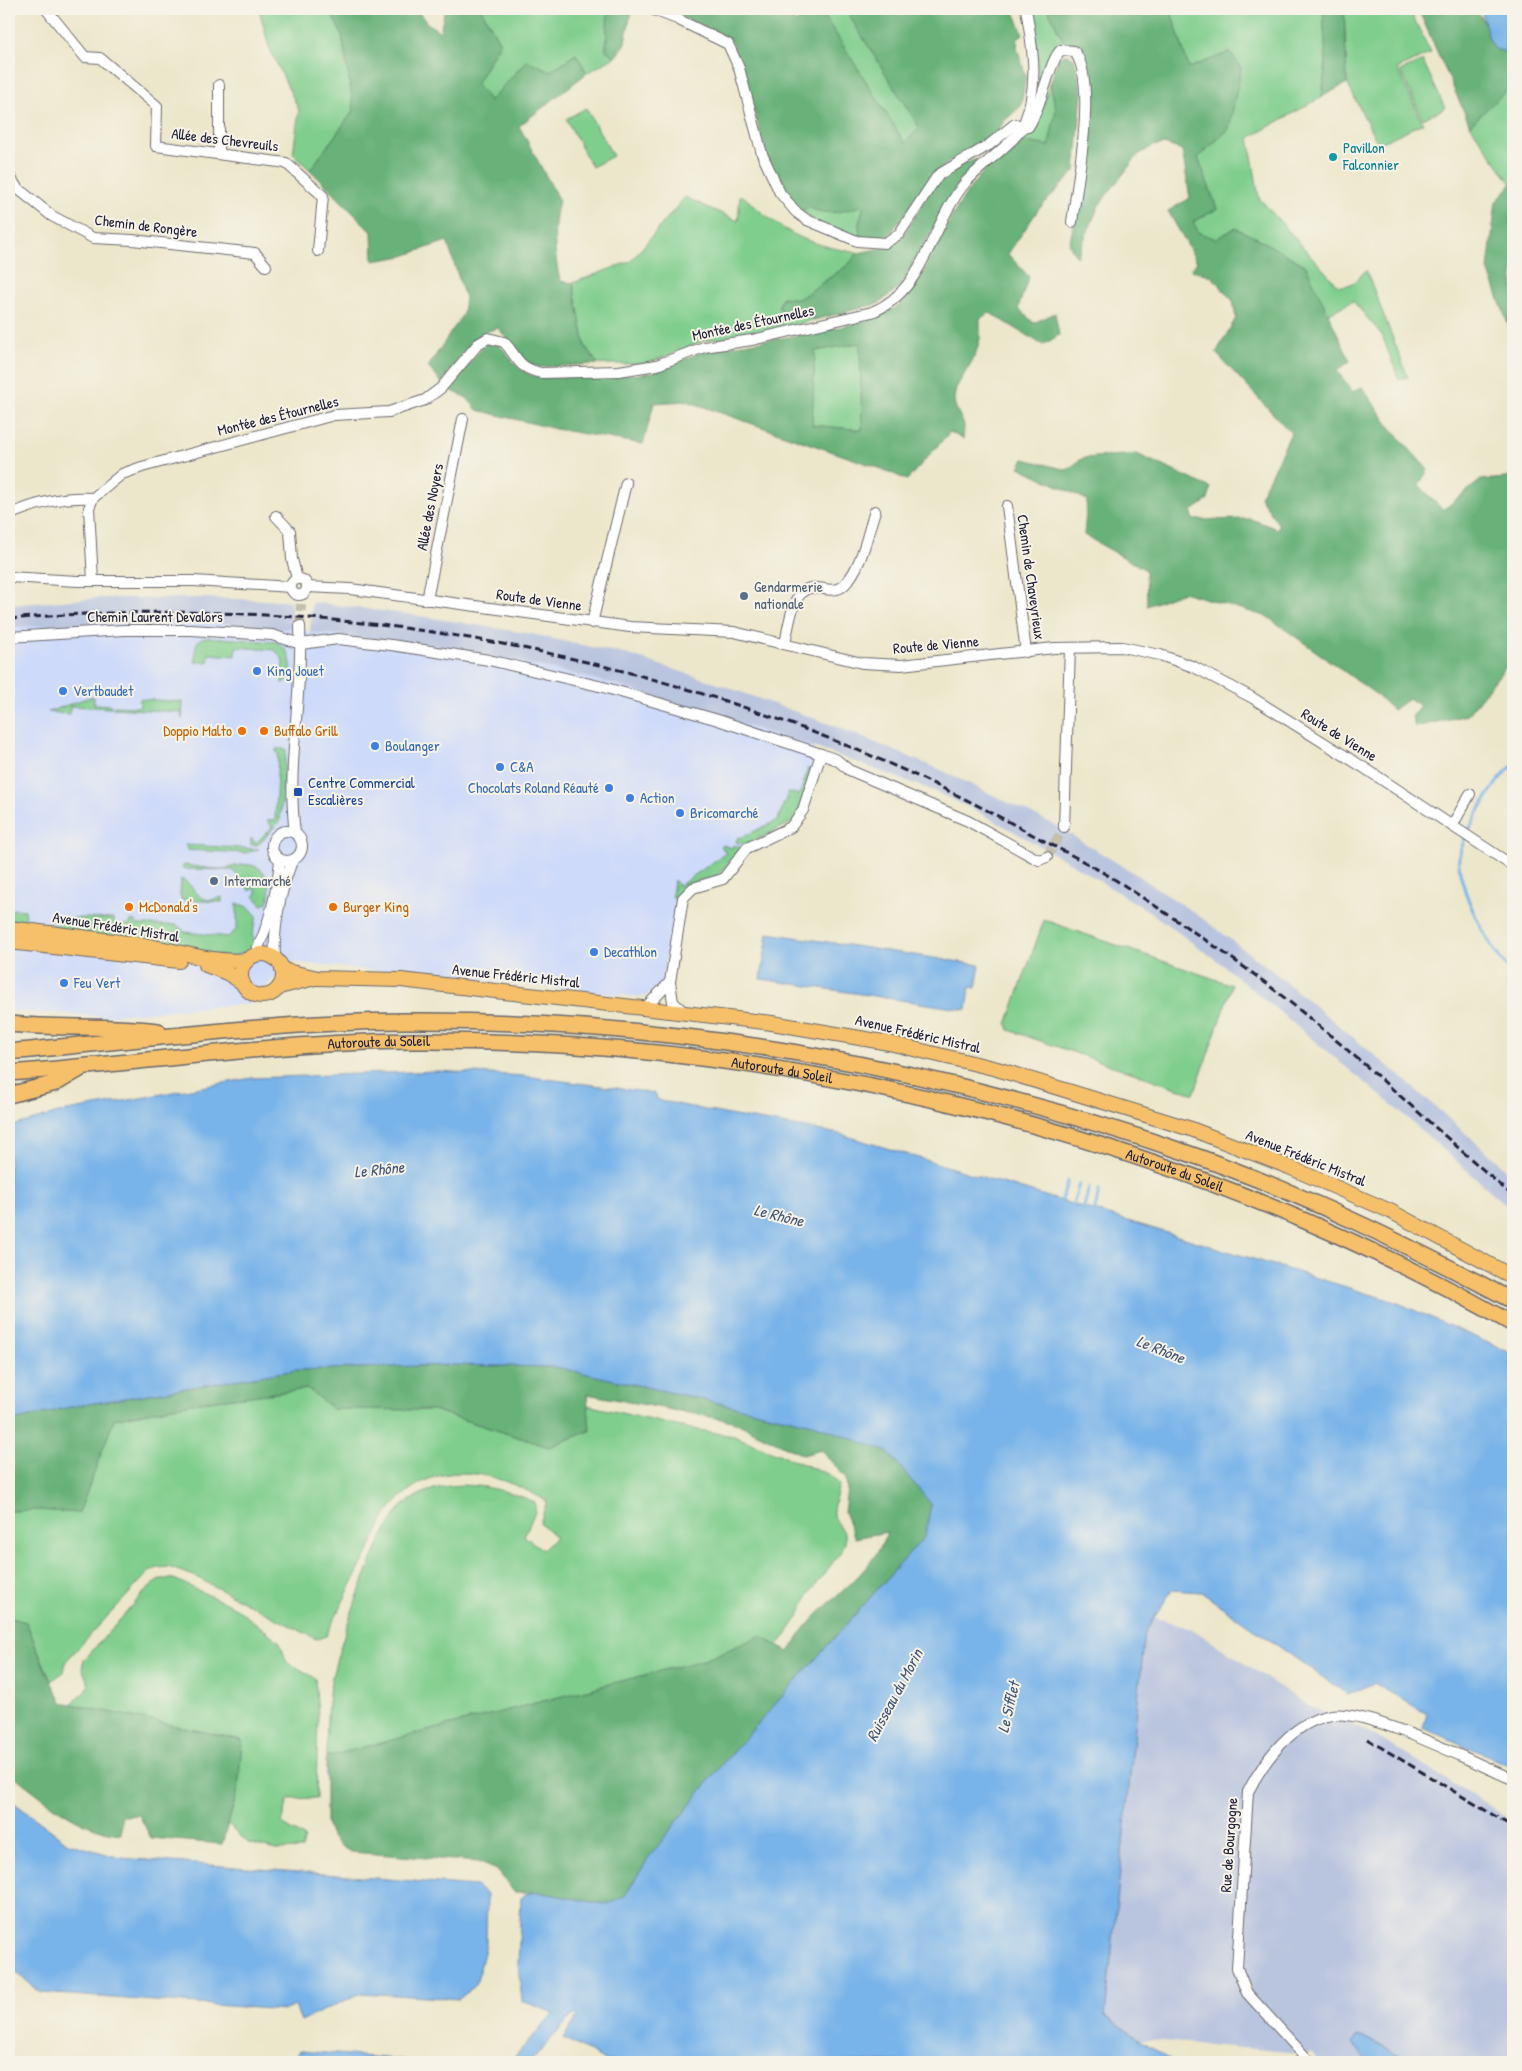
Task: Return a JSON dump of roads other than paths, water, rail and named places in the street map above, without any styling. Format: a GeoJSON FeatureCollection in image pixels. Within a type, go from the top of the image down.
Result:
{"type":"FeatureCollection","features":[{"type":"Feature","properties":{"kind":"highway","name":"Autoroute du Soleil"},"geometry":{"type":"LineString","coordinates":[[9,1052],[259,1027],[376,1021],[466,1021],[552,1025],[721,1041],[814,1055],[997,1095],[1188,1153],[1343,1216],[1436,1260],[1513,1301]]}},
{"type":"Feature","properties":{"kind":"highway"},"geometry":{"type":"LineString","coordinates":[[9,1024],[56,1028],[131,1028],[187,1034]]}},
{"type":"Feature","properties":{"kind":"highway","name":"Autoroute du Soleil"},"geometry":{"type":"LineString","coordinates":[[9,1073],[252,1049],[372,1042],[446,1042],[637,1052],[809,1075],[883,1089],[995,1115],[1170,1168],[1276,1209],[1381,1255],[1513,1324]]}},
{"type":"Feature","properties":{"kind":"highway"},"geometry":{"type":"LineString","coordinates":[[9,1095],[56,1083],[85,1066]]}},
{"type":"Feature","properties":{"kind":"main road","name":"Avenue Frédéric Mistral"},"geometry":{"type":"LineString","coordinates":[[9,928],[144,945],[229,962],[251,958]]}},
{"type":"Feature","properties":{"kind":"main road","name":"Avenue Frédéric Mistral"},"geometry":{"type":"LineString","coordinates":[[9,942],[207,965],[227,973],[243,983]]}},
{"type":"Feature","properties":{"kind":"main road"},"geometry":{"type":"LineString","coordinates":[[262,954],[279,965],[279,987],[272,994],[262,996],[252,994],[243,983],[241,974],[251,958],[262,954]]}},
{"type":"Feature","properties":{"kind":"main road","name":"Avenue Frédéric Mistral"},"geometry":{"type":"LineString","coordinates":[[279,965],[318,978]]}},
{"type":"Feature","properties":{"kind":"main road","name":"Avenue Frédéric Mistral"},"geometry":{"type":"LineString","coordinates":[[279,987],[318,978],[401,980],[646,1007],[832,1032],[889,1043],[997,1069],[1191,1130],[1289,1166],[1390,1211],[1477,1256]]}},
{"type":"Feature","properties":{"kind":"main road"},"geometry":{"type":"LineString","coordinates":[[1477,1256],[1513,1269]]}},
{"type":"Feature","properties":{"kind":"main road"},"geometry":{"type":"LineString","coordinates":[[1477,1256],[1513,1277]]}},
{"type":"Feature","properties":{"kind":"street","name":"Allée des Chevreuils"},"geometry":{"type":"LineString","coordinates":[[46,9],[85,57],[100,58],[157,106],[156,146],[286,163],[323,196],[318,251]]}},
{"type":"Feature","properties":{"kind":"street"},"geometry":{"type":"LineString","coordinates":[[651,9],[677,19],[728,44],[739,68],[762,154],[780,193],[796,212],[807,220],[857,241],[885,243],[899,234],[938,175],[989,145],[1015,124],[1028,127],[1035,118],[1057,53],[1067,49],[1074,51],[1080,62],[1085,102],[1072,222]]}},
{"type":"Feature","properties":{"kind":"street"},"geometry":{"type":"LineString","coordinates":[[1022,127],[1034,77],[1026,9]]}},
{"type":"Feature","properties":{"kind":"street"},"geometry":{"type":"LineString","coordinates":[[219,85],[219,153]]}},
{"type":"Feature","properties":{"kind":"street","name":"Montée des Étournelles"},"geometry":{"type":"LineString","coordinates":[[93,498],[122,474],[142,467],[334,415],[389,412],[425,400],[441,388],[478,344],[488,338],[504,342],[517,361],[528,370],[541,373],[619,371],[657,365],[704,347],[752,340],[883,308],[903,292],[964,184],[1022,127]]}},
{"type":"Feature","properties":{"kind":"street","name":"Chemin de Rongère"},"geometry":{"type":"LineString","coordinates":[[9,175],[17,188],[52,216],[93,238],[132,240],[255,253],[266,266]]}},
{"type":"Feature","properties":{"kind":"street","name":"Allée des Noyers"},"geometry":{"type":"LineString","coordinates":[[427,600],[463,419]]}},
{"type":"Feature","properties":{"kind":"street"},"geometry":{"type":"LineString","coordinates":[[592,623],[626,483]]}},
{"type":"Feature","properties":{"kind":"street"},"geometry":{"type":"LineString","coordinates":[[9,515],[22,509],[57,499],[93,498],[89,508],[88,521],[93,581]]}},
{"type":"Feature","properties":{"kind":"street","name":"Chemin de Chaveyrieux"},"geometry":{"type":"LineString","coordinates":[[1007,506],[1026,652]]}},
{"type":"Feature","properties":{"kind":"street"},"geometry":{"type":"LineString","coordinates":[[785,644],[796,600],[804,591],[814,586],[830,591],[842,587],[853,574],[875,511]]}},
{"type":"Feature","properties":{"kind":"street"},"geometry":{"type":"LineString","coordinates":[[9,577],[77,581],[294,583],[290,531],[276,516]]}},
{"type":"Feature","properties":{"kind":"street","name":"Route de Vienne"},"geometry":{"type":"LineString","coordinates":[[294,583],[304,581],[303,595],[350,589],[592,623],[630,627],[734,632],[862,663],[901,665],[1070,648],[1122,647],[1160,655],[1194,667],[1251,697],[1513,866]]}},
{"type":"Feature","properties":{"kind":"street"},"geometry":{"type":"LineString","coordinates":[[295,833],[292,792],[301,644],[300,626]]}},
{"type":"Feature","properties":{"kind":"street","name":"Chemin Laurent Devalors"},"geometry":{"type":"LineString","coordinates":[[9,636],[124,630],[196,630],[272,634],[301,644]]}},
{"type":"Feature","properties":{"kind":"street"},"geometry":{"type":"LineString","coordinates":[[301,644],[338,639],[489,660],[611,690],[718,720],[837,760],[849,770],[968,821],[1033,858],[1039,860],[1047,857]]}},
{"type":"Feature","properties":{"kind":"street"},"geometry":{"type":"LineString","coordinates":[[1064,827],[1070,648]]}},
{"type":"Feature","properties":{"kind":"street"},"geometry":{"type":"LineString","coordinates":[[684,1012],[674,1002],[670,982],[681,906],[686,892],[723,879],[747,848],[791,827],[803,810],[821,754]]}},
{"type":"Feature","properties":{"kind":"street"},"geometry":{"type":"LineString","coordinates":[[283,832],[292,792]]}},
{"type":"Feature","properties":{"kind":"street"},"geometry":{"type":"LineString","coordinates":[[1452,826],[1470,794]]}},
{"type":"Feature","properties":{"kind":"street"},"geometry":{"type":"LineString","coordinates":[[283,832],[295,833],[300,838],[303,846],[299,857],[292,861],[280,860],[274,854],[272,846],[275,837],[283,832]]}},
{"type":"Feature","properties":{"kind":"street"},"geometry":{"type":"LineString","coordinates":[[279,965],[272,918],[280,860]]}},
{"type":"Feature","properties":{"kind":"street"},"geometry":{"type":"LineString","coordinates":[[251,958],[272,918],[292,861]]}},
{"type":"Feature","properties":{"kind":"street"},"geometry":{"type":"LineString","coordinates":[[646,1007],[670,982]]}},
{"type":"Feature","properties":{"kind":"street","name":"Rue de Bourgogne"},"geometry":{"type":"LineString","coordinates":[[1310,2062],[1247,1993],[1237,1968],[1248,1792],[1256,1776],[1286,1739],[1306,1724],[1332,1715],[1358,1717],[1383,1724],[1510,1778]]}},
{"type":"Feature","properties":{"kind":"water"},"geometry":{"type":"Polygon","coordinates":[[[1481,9],[1504,9],[1508,17],[1513,17],[1513,48],[1507,52],[1495,49],[1489,39],[1481,9]]]}},
{"type":"Feature","properties":{"kind":"water"},"geometry":{"type":"Polygon","coordinates":[[[768,933],[980,965],[976,988],[970,987],[967,1010],[761,979],[768,933]]]}},
{"type":"Feature","properties":{"kind":"water"},"geometry":{"type":"Polygon","coordinates":[[[439,1071],[524,1076],[655,1093],[658,1100],[729,1115],[840,1134],[1396,1302],[1513,1354],[1513,1766],[1423,1728],[1427,1714],[1374,1683],[1348,1695],[1201,1592],[1172,1590],[1145,1632],[1105,2016],[1174,2062],[609,2062],[563,2038],[577,2018],[573,2015],[530,2062],[510,2062],[554,2013],[522,2001],[518,1964],[521,1898],[526,1894],[537,1892],[604,1904],[615,1902],[624,1897],[650,1856],[723,1763],[925,1536],[931,1504],[888,1452],[813,1424],[556,1367],[451,1365],[296,1370],[70,1407],[9,1422],[9,1127],[62,1112],[252,1078],[439,1071]]]}},
{"type":"Feature","properties":{"kind":"water"},"geometry":{"type":"Polygon","coordinates":[[[9,1799],[68,1843],[121,1858],[476,1886],[487,1895],[486,1944],[476,1985],[459,1999],[361,1993],[301,2021],[295,2006],[285,2010],[41,1993],[9,1966],[9,1799]]]}},
{"type":"Feature","properties":{"kind":"water"},"geometry":{"type":"Polygon","coordinates":[[[1356,2037],[1374,2041],[1411,2062],[1369,2062],[1352,2043],[1356,2037]]]}},
{"type":"Feature","properties":{"kind":"water"},"geometry":{"type":"Polygon","coordinates":[[[301,2051],[430,2062],[352,2062],[310,2059],[309,2062],[299,2062],[296,2060],[297,2053],[301,2051]]]}},
{"type":"Feature","properties":{"kind":"waterway"},"geometry":{"type":"LineString","coordinates":[[1513,766],[1489,794],[1473,822],[1459,857],[1459,869],[1463,884],[1477,919],[1495,952],[1513,972]]}},
{"type":"Feature","properties":{"kind":"waterway"},"geometry":{"type":"LineString","coordinates":[[1061,1200],[1068,1181]]}},
{"type":"Feature","properties":{"kind":"waterway"},"geometry":{"type":"LineString","coordinates":[[1073,1204],[1079,1184]]}},
{"type":"Feature","properties":{"kind":"waterway"},"geometry":{"type":"LineString","coordinates":[[1084,1207],[1089,1187]]}},
{"type":"Feature","properties":{"kind":"waterway"},"geometry":{"type":"LineString","coordinates":[[1095,1210],[1099,1190]]}},
{"type":"Feature","properties":{"kind":"tunnel"},"geometry":{"type":"LineString","coordinates":[[300,626],[301,604]]}},
{"type":"Feature","properties":{"kind":"tunnel"},"geometry":{"type":"LineString","coordinates":[[1047,857],[1064,827]]}},
{"type":"Feature","properties":{"kind":"railway"},"geometry":{"type":"LineString","coordinates":[[9,619],[141,612],[274,615],[406,628],[537,651],[666,683],[792,724],[915,775],[1069,854],[1128,888],[1227,955],[1292,1004],[1513,1196]]}},
{"type":"Feature","properties":{"kind":"railway"},"geometry":{"type":"LineString","coordinates":[[1367,1739],[1513,1827]]}},
{"type":"Feature","properties":{"kind":"place","name":"Pavillon Falconnier"},"geometry":{"type":"Point","coordinates":[1333,157]}},
{"type":"Feature","properties":{"kind":"place","name":"Gendarmerie nationale"},"geometry":{"type":"Point","coordinates":[744,596]}},
{"type":"Feature","properties":{"kind":"place","name":"King Jouet"},"geometry":{"type":"Point","coordinates":[257,671]}},
{"type":"Feature","properties":{"kind":"place","name":"Vertbaudet"},"geometry":{"type":"Point","coordinates":[63,691]}},
{"type":"Feature","properties":{"kind":"place","name":"Doppio Malto"},"geometry":{"type":"Point","coordinates":[242,731]}},
{"type":"Feature","properties":{"kind":"place","name":"Buffalo Grill"},"geometry":{"type":"Point","coordinates":[264,731]}},
{"type":"Feature","properties":{"kind":"place","name":"Boulanger"},"geometry":{"type":"Point","coordinates":[375,746]}},
{"type":"Feature","properties":{"kind":"place","name":"C&A"},"geometry":{"type":"Point","coordinates":[500,767]}},
{"type":"Feature","properties":{"kind":"place","name":"Chocolats Roland Réauté"},"geometry":{"type":"Point","coordinates":[609,788]}},
{"type":"Feature","properties":{"kind":"place","name":"Centre Commercial Escalières"},"geometry":{"type":"Point","coordinates":[298,792]}},
{"type":"Feature","properties":{"kind":"place","name":"Action"},"geometry":{"type":"Point","coordinates":[630,798]}},
{"type":"Feature","properties":{"kind":"place","name":"Bricomarché"},"geometry":{"type":"Point","coordinates":[680,813]}},
{"type":"Feature","properties":{"kind":"place","name":"Intermarché"},"geometry":{"type":"Point","coordinates":[214,881]}},
{"type":"Feature","properties":{"kind":"place","name":"McDonald's"},"geometry":{"type":"Point","coordinates":[129,907]}},
{"type":"Feature","properties":{"kind":"place","name":"Burger King"},"geometry":{"type":"Point","coordinates":[333,907]}},
{"type":"Feature","properties":{"kind":"place","name":"Decathlon"},"geometry":{"type":"Point","coordinates":[594,952]}},
{"type":"Feature","properties":{"kind":"place","name":"Feu Vert"},"geometry":{"type":"Point","coordinates":[64,983]}},
{"type":"Feature","properties":{"kind":"water label","name":"Le Rhône"},"geometry":{"type":"Point","coordinates":[379,1169]}},
{"type":"Feature","properties":{"kind":"water label","name":"Le Rhône"},"geometry":{"type":"Point","coordinates":[779,1215]}},
{"type":"Feature","properties":{"kind":"water label","name":"Le Rhône"},"geometry":{"type":"Point","coordinates":[1161,1349]}},
{"type":"Feature","properties":{"kind":"water label","name":"Ruisseau du Morin"},"geometry":{"type":"Point","coordinates":[894,1695]}},
{"type":"Feature","properties":{"kind":"water label","name":"Le Sifflet"},"geometry":{"type":"Point","coordinates":[1008,1707]}}]}
